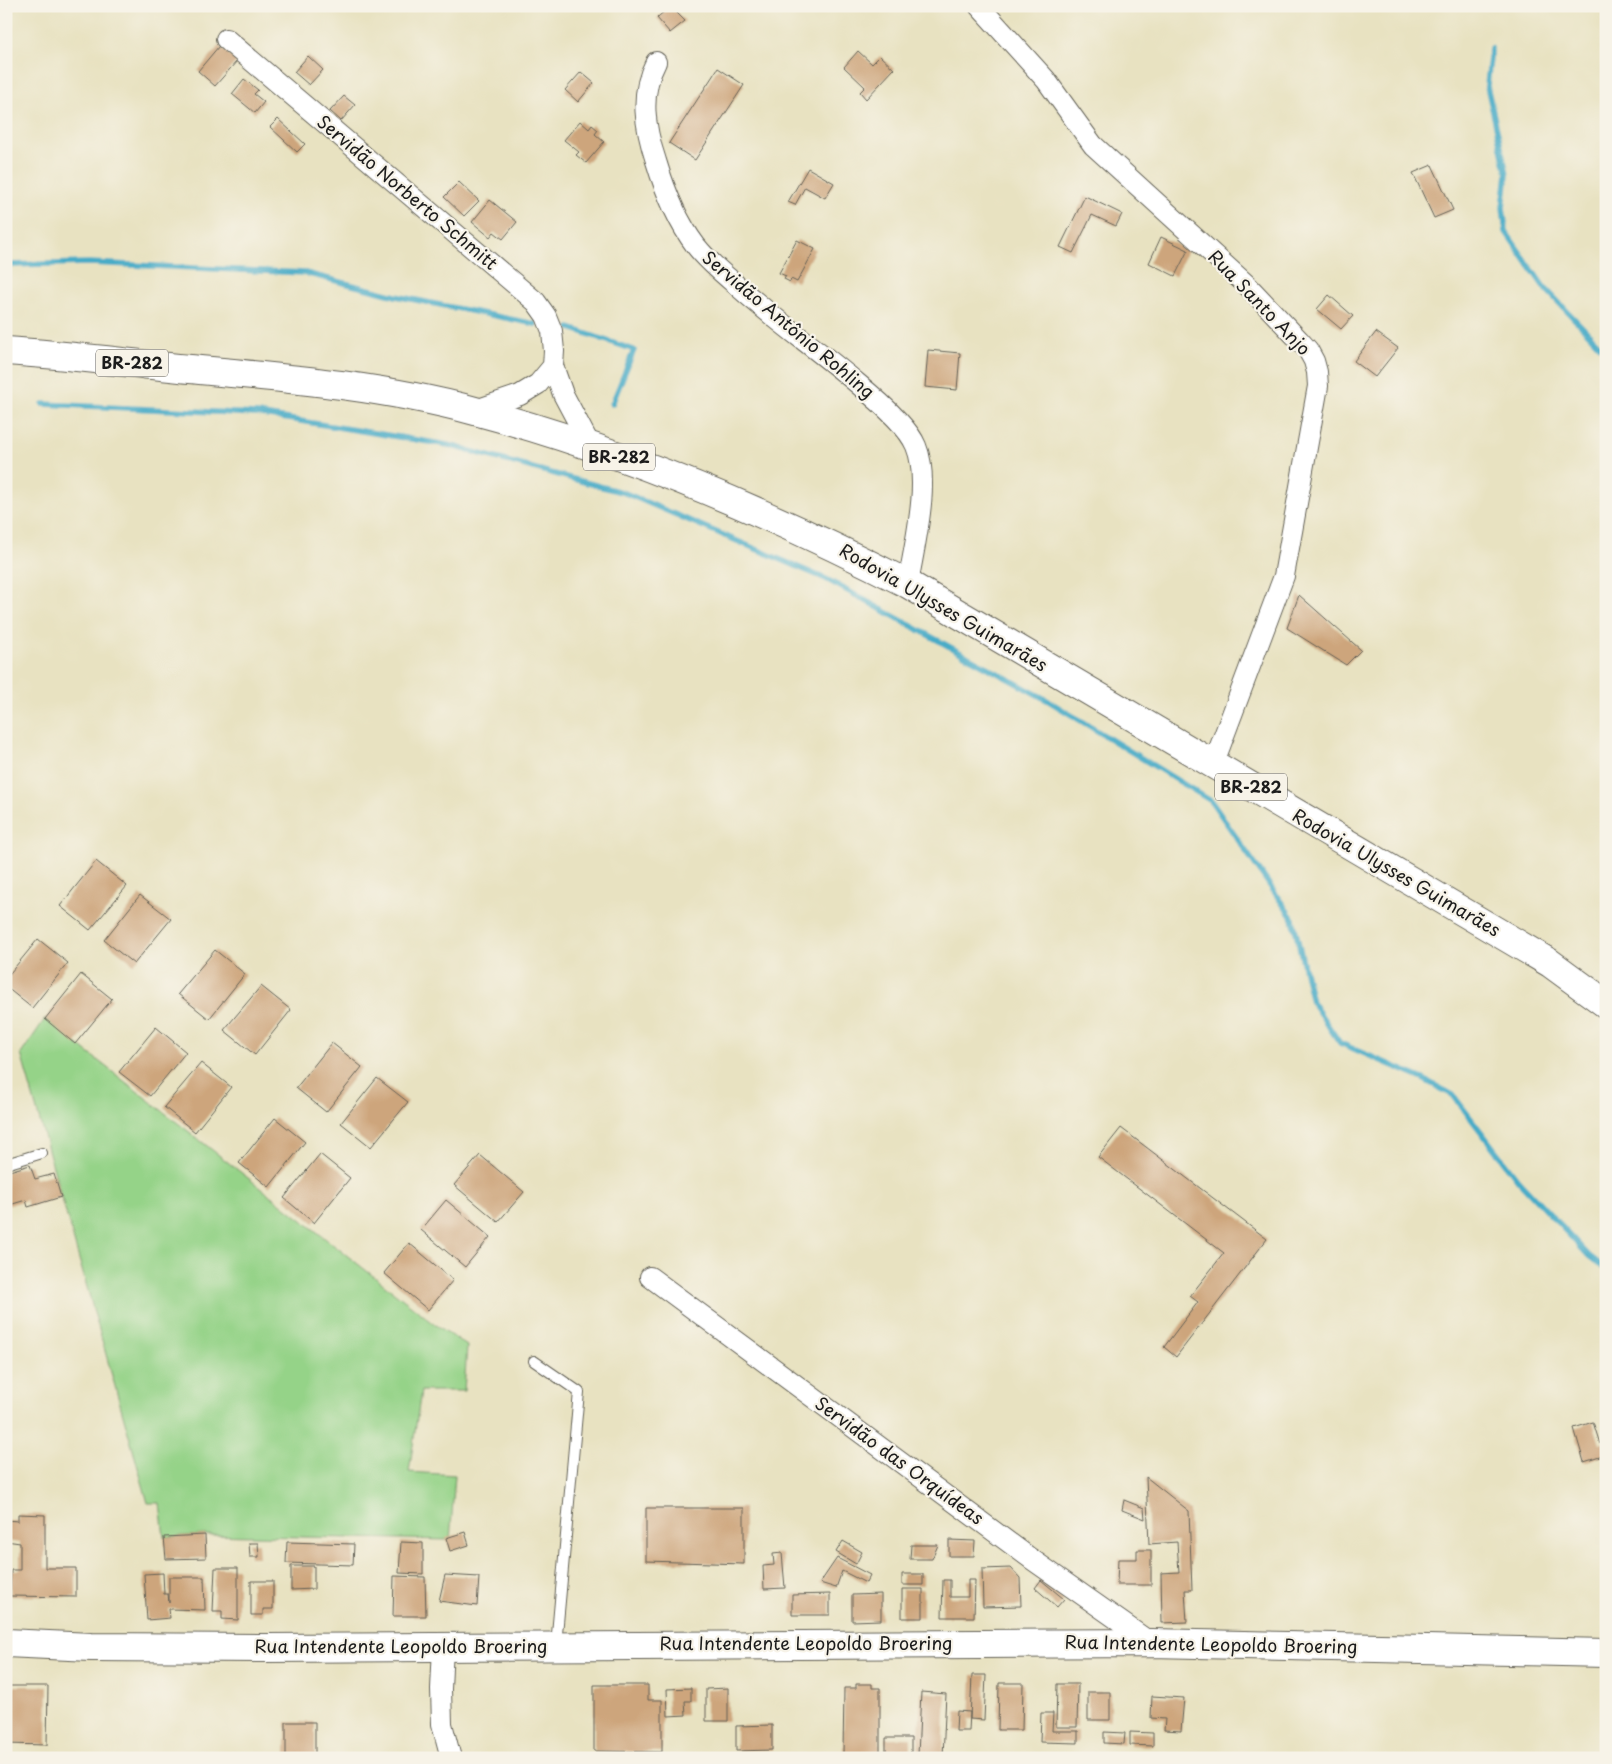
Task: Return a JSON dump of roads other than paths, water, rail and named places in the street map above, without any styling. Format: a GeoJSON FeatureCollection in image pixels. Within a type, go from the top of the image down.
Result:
{"type":"FeatureCollection","features":[{"type":"Feature","properties":{"kind":"main road"},"geometry":{"type":"LineString","coordinates":[[6,334],[99,340],[191,369]]}},
{"type":"Feature","properties":{"kind":"main road","name":"Rodovia Ulysses Guimarães"},"geometry":{"type":"LineString","coordinates":[[6,351],[320,382],[400,395],[473,411],[591,447],[744,505],[835,546],[908,584],[1550,963],[1606,1004]]}},
{"type":"Feature","properties":{"kind":"main road"},"geometry":{"type":"LineString","coordinates":[[6,370],[60,355]]}},
{"type":"Feature","properties":{"kind":"main road","name":"Rua Intendente Leopoldo Broering"},"geometry":{"type":"LineString","coordinates":[[6,1643],[132,1647],[443,1647],[1151,1642],[1606,1653]]}},
{"type":"Feature","properties":{"kind":"street","name":"Rua Santo Anjo"},"geometry":{"type":"LineString","coordinates":[[979,6],[1046,80],[1093,145],[1248,286],[1308,350],[1317,372],[1317,392],[1284,576],[1213,765]]}},
{"type":"Feature","properties":{"kind":"street","name":"Servidão Norberto Schmitt"},"geometry":{"type":"LineString","coordinates":[[226,39],[536,302],[546,316],[552,331],[554,345],[553,366],[570,410],[591,447]]}},
{"type":"Feature","properties":{"kind":"street","name":"Servidão Antônio Rohling"},"geometry":{"type":"LineString","coordinates":[[656,62],[649,79],[645,102],[649,140],[668,194],[685,230],[708,260],[750,298],[827,357],[866,390],[906,430],[916,445],[921,460],[921,508],[908,584]]}},
{"type":"Feature","properties":{"kind":"street"},"geometry":{"type":"LineString","coordinates":[[473,411],[520,394],[538,384],[553,366]]}},
{"type":"Feature","properties":{"kind":"street","name":"Servidão das Orquídeas"},"geometry":{"type":"LineString","coordinates":[[650,1277],[1030,1558],[1151,1642]]}},
{"type":"Feature","properties":{"kind":"street"},"geometry":{"type":"LineString","coordinates":[[443,1647],[442,1724],[451,1758]]}},
{"type":"Feature","properties":{"kind":"lane"},"geometry":{"type":"LineString","coordinates":[[6,1164],[42,1153]]}},
{"type":"Feature","properties":{"kind":"lane"},"geometry":{"type":"LineString","coordinates":[[534,1361],[578,1392],[556,1646]]}},
{"type":"Feature","properties":{"kind":"waterway"},"geometry":{"type":"LineString","coordinates":[[1491,48],[1487,86],[1507,174],[1503,207],[1506,232],[1544,287],[1606,352]]}},
{"type":"Feature","properties":{"kind":"waterway"},"geometry":{"type":"LineString","coordinates":[[6,265],[89,263],[305,273],[396,296],[535,324]]}},
{"type":"Feature","properties":{"kind":"waterway"},"geometry":{"type":"LineString","coordinates":[[570,328],[634,350],[612,404]]}},
{"type":"Feature","properties":{"kind":"waterway"},"geometry":{"type":"LineString","coordinates":[[43,404],[257,414],[448,445],[625,493],[826,579],[1047,700],[1211,801],[1293,919],[1312,1002],[1340,1043],[1423,1079],[1453,1095],[1518,1180],[1589,1256],[1606,1269]]}}]}
